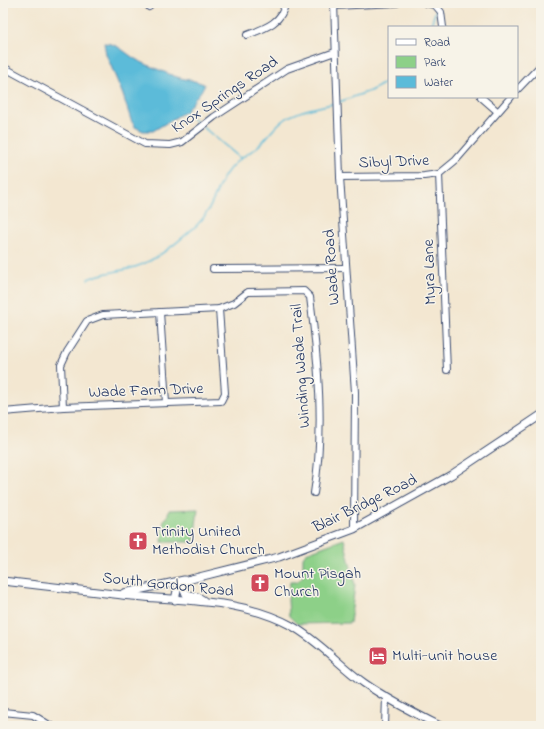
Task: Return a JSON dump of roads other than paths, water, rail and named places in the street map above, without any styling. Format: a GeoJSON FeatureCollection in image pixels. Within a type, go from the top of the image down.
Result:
{"type":"FeatureCollection","features":[{"type":"Feature","properties":{"kind":"street"},"geometry":{"type":"LineString","coordinates":[[247,35],[274,22],[282,13],[285,3]]}},
{"type":"Feature","properties":{"kind":"street"},"geometry":{"type":"LineString","coordinates":[[334,4],[397,3]]}},
{"type":"Feature","properties":{"kind":"street"},"geometry":{"type":"LineString","coordinates":[[426,3],[434,5],[441,12],[443,26]]}},
{"type":"Feature","properties":{"kind":"street"},"geometry":{"type":"LineString","coordinates":[[537,3],[541,7]]}},
{"type":"Feature","properties":{"kind":"street","name":"Wade Road"},"geometry":{"type":"LineString","coordinates":[[334,4],[340,177],[355,408],[354,529]]}},
{"type":"Feature","properties":{"kind":"street","name":"Knox Springs Road"},"geometry":{"type":"LineString","coordinates":[[3,67],[145,144],[170,145],[182,142],[214,118],[286,69],[335,52]]}},
{"type":"Feature","properties":{"kind":"street"},"geometry":{"type":"LineString","coordinates":[[518,89],[541,65]]}},
{"type":"Feature","properties":{"kind":"street"},"geometry":{"type":"LineString","coordinates":[[482,98],[497,112]]}},
{"type":"Feature","properties":{"kind":"street","name":"Sibyl Drive"},"geometry":{"type":"LineString","coordinates":[[340,177],[424,176],[439,174],[456,160],[510,98]]}},
{"type":"Feature","properties":{"kind":"street","name":"Myra Lane"},"geometry":{"type":"LineString","coordinates":[[439,174],[447,370]]}},
{"type":"Feature","properties":{"kind":"street"},"geometry":{"type":"LineString","coordinates":[[213,269],[345,268]]}},
{"type":"Feature","properties":{"kind":"street","name":"Winding Wade Trail"},"geometry":{"type":"LineString","coordinates":[[63,406],[61,365],[67,352],[87,321],[104,315],[219,309],[234,303],[248,292],[304,291],[310,297],[320,405],[317,475],[314,493]]}},
{"type":"Feature","properties":{"kind":"street","name":"Wade Farm Drive"},"geometry":{"type":"LineString","coordinates":[[3,412],[63,406],[221,401],[225,393],[219,309]]}},
{"type":"Feature","properties":{"kind":"street"},"geometry":{"type":"LineString","coordinates":[[160,312],[166,403]]}},
{"type":"Feature","properties":{"kind":"street","name":"Blair Bridge Road"},"geometry":{"type":"LineString","coordinates":[[113,594],[190,579],[279,557],[354,529],[451,475],[541,415]]}},
{"type":"Feature","properties":{"kind":"street"},"geometry":{"type":"LineString","coordinates":[[175,600],[180,582],[190,579]]}},
{"type":"Feature","properties":{"kind":"street"},"geometry":{"type":"LineString","coordinates":[[190,579],[185,582],[183,587],[186,594],[198,596],[206,602]]}},
{"type":"Feature","properties":{"kind":"street","name":"South Gordon Road"},"geometry":{"type":"LineString","coordinates":[[3,581],[113,594],[226,604],[259,612],[293,627],[317,644],[363,682],[440,726]]}},
{"type":"Feature","properties":{"kind":"street"},"geometry":{"type":"LineString","coordinates":[[385,726],[386,696]]}},
{"type":"Feature","properties":{"kind":"street"},"geometry":{"type":"LineString","coordinates":[[3,712],[33,715],[51,726]]}},
{"type":"Feature","properties":{"kind":"water"},"geometry":{"type":"Polygon","coordinates":[[[104,43],[114,45],[137,60],[174,76],[204,84],[204,87],[186,111],[153,131],[143,131],[135,127],[131,120],[123,95],[106,54],[104,43]]]}},
{"type":"Feature","properties":{"kind":"waterway"},"geometry":{"type":"LineString","coordinates":[[430,26],[436,10]]}},
{"type":"Feature","properties":{"kind":"waterway"},"geometry":{"type":"LineString","coordinates":[[339,102],[370,91],[388,82]]}},
{"type":"Feature","properties":{"kind":"waterway"},"geometry":{"type":"LineString","coordinates":[[88,279],[99,275],[129,269],[144,264],[160,255],[197,225],[206,214],[225,175],[232,166],[260,144],[275,127],[288,117],[302,111],[336,103]]}},
{"type":"Feature","properties":{"kind":"waterway"},"geometry":{"type":"LineString","coordinates":[[185,112],[200,125]]}},
{"type":"Feature","properties":{"kind":"waterway"},"geometry":{"type":"LineString","coordinates":[[203,127],[240,158]]}},
{"type":"Feature","properties":{"kind":"place","name":"Trinity United Methodist Church"},"geometry":{"type":"Point","coordinates":[138,541]}},
{"type":"Feature","properties":{"kind":"place","name":"Mount Pisgah Church"},"geometry":{"type":"Point","coordinates":[260,583]}},
{"type":"Feature","properties":{"kind":"place","name":"Multi-unit house"},"geometry":{"type":"Point","coordinates":[378,656]}}]}
